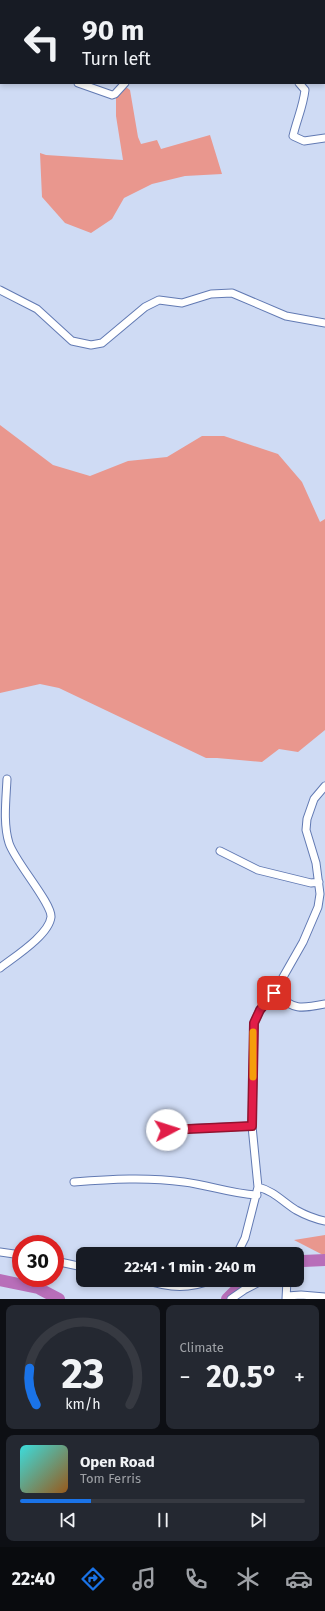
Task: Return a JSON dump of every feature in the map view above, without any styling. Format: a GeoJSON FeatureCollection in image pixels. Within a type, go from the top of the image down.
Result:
{"type":"FeatureCollection","features":[{"type":"Feature","properties":{"kind":"street"},"geometry":{"type":"LineString","coordinates":[[81,84],[112,95],[115,94],[124,84]]}},
{"type":"Feature","properties":{"kind":"street"},"geometry":{"type":"LineString","coordinates":[[300,84],[305,90],[302,109],[293,136],[304,141],[325,138]]}},
{"type":"Feature","properties":{"kind":"street"},"geometry":{"type":"LineString","coordinates":[[0,290],[37,309],[72,340],[91,345],[102,344],[145,307],[159,300],[182,302],[211,294],[232,293],[286,316],[325,322]]}},
{"type":"Feature","properties":{"kind":"street"},"geometry":{"type":"LineString","coordinates":[[0,968],[42,934],[48,926],[51,917],[49,909],[23,870],[9,844],[6,815],[7,779]]}},
{"type":"Feature","properties":{"kind":"street"},"geometry":{"type":"LineString","coordinates":[[240,1247],[245,1238],[257,1191],[252,1126],[254,1023],[260,1010],[274,993],[311,924],[318,907],[320,894],[316,863],[306,830],[307,819],[314,799],[325,786]]}},
{"type":"Feature","properties":{"kind":"street"},"geometry":{"type":"LineString","coordinates":[[220,851],[258,870],[311,883],[318,882]]}},
{"type":"Feature","properties":{"kind":"street"},"geometry":{"type":"LineString","coordinates":[[274,993],[293,1007],[302,1008],[325,1004]]}},
{"type":"Feature","properties":{"kind":"street"},"geometry":{"type":"LineString","coordinates":[[155,1132],[179,1129],[252,1126]]}},
{"type":"Feature","properties":{"kind":"street"},"geometry":{"type":"LineString","coordinates":[[74,1182],[118,1179],[178,1182],[243,1194],[265,1189],[276,1194],[295,1209],[325,1221]]}},
{"type":"Feature","properties":{"kind":"street"},"geometry":{"type":"LineString","coordinates":[[0,1252],[12,1254]]}},
{"type":"Feature","properties":{"kind":"street"},"geometry":{"type":"LineString","coordinates":[[64,1263],[76,1266]]}},
{"type":"Feature","properties":{"kind":"street"},"geometry":{"type":"LineString","coordinates":[[231,1299],[250,1287]]}},
{"type":"Feature","properties":{"kind":"street"},"geometry":{"type":"LineString","coordinates":[[287,1287],[286,1297],[301,1295],[325,1297]]}},
{"type":"Feature","properties":{"kind":"shaded area"},"geometry":{"type":"Polygon","coordinates":[[[126,87],[130,90],[138,137],[141,144],[157,140],[161,149],[210,135],[222,174],[185,176],[152,184],[124,198],[112,219],[91,233],[65,223],[42,197],[40,153],[46,155],[123,160],[116,116],[116,98],[126,87]]]}},
{"type":"Feature","properties":{"kind":"shaded area"},"geometry":{"type":"Polygon","coordinates":[[[0,425],[53,465],[90,476],[128,461],[167,457],[202,436],[224,436],[278,454],[302,482],[320,522],[325,519],[325,730],[298,752],[279,749],[262,762],[206,758],[59,688],[40,684],[0,693],[0,425]]]}},
{"type":"Feature","properties":{"kind":"shaded area"},"geometry":{"type":"Polygon","coordinates":[[[325,1235],[325,1256],[294,1240],[325,1235]]]}},
{"type":"Feature","properties":{"kind":"waterway"},"geometry":{"type":"LineString","coordinates":[[304,1261],[325,1260]]}},
{"type":"Feature","properties":{"kind":"waterway"},"geometry":{"type":"LineString","coordinates":[[0,1280],[38,1288],[59,1299]]}},
{"type":"Feature","properties":{"kind":"waterway"},"geometry":{"type":"LineString","coordinates":[[227,1299],[234,1292],[243,1287]]}},
{"type":"Feature","properties":{"kind":"slow traffic"},"geometry":{"type":"LineString","coordinates":[[253,1032],[253,1077]]}},
{"type":"Feature","properties":{"kind":"route"},"geometry":{"type":"LineString","coordinates":[[167,1130],[252,1126],[254,1023],[260,1010],[274,993]]}}]}
